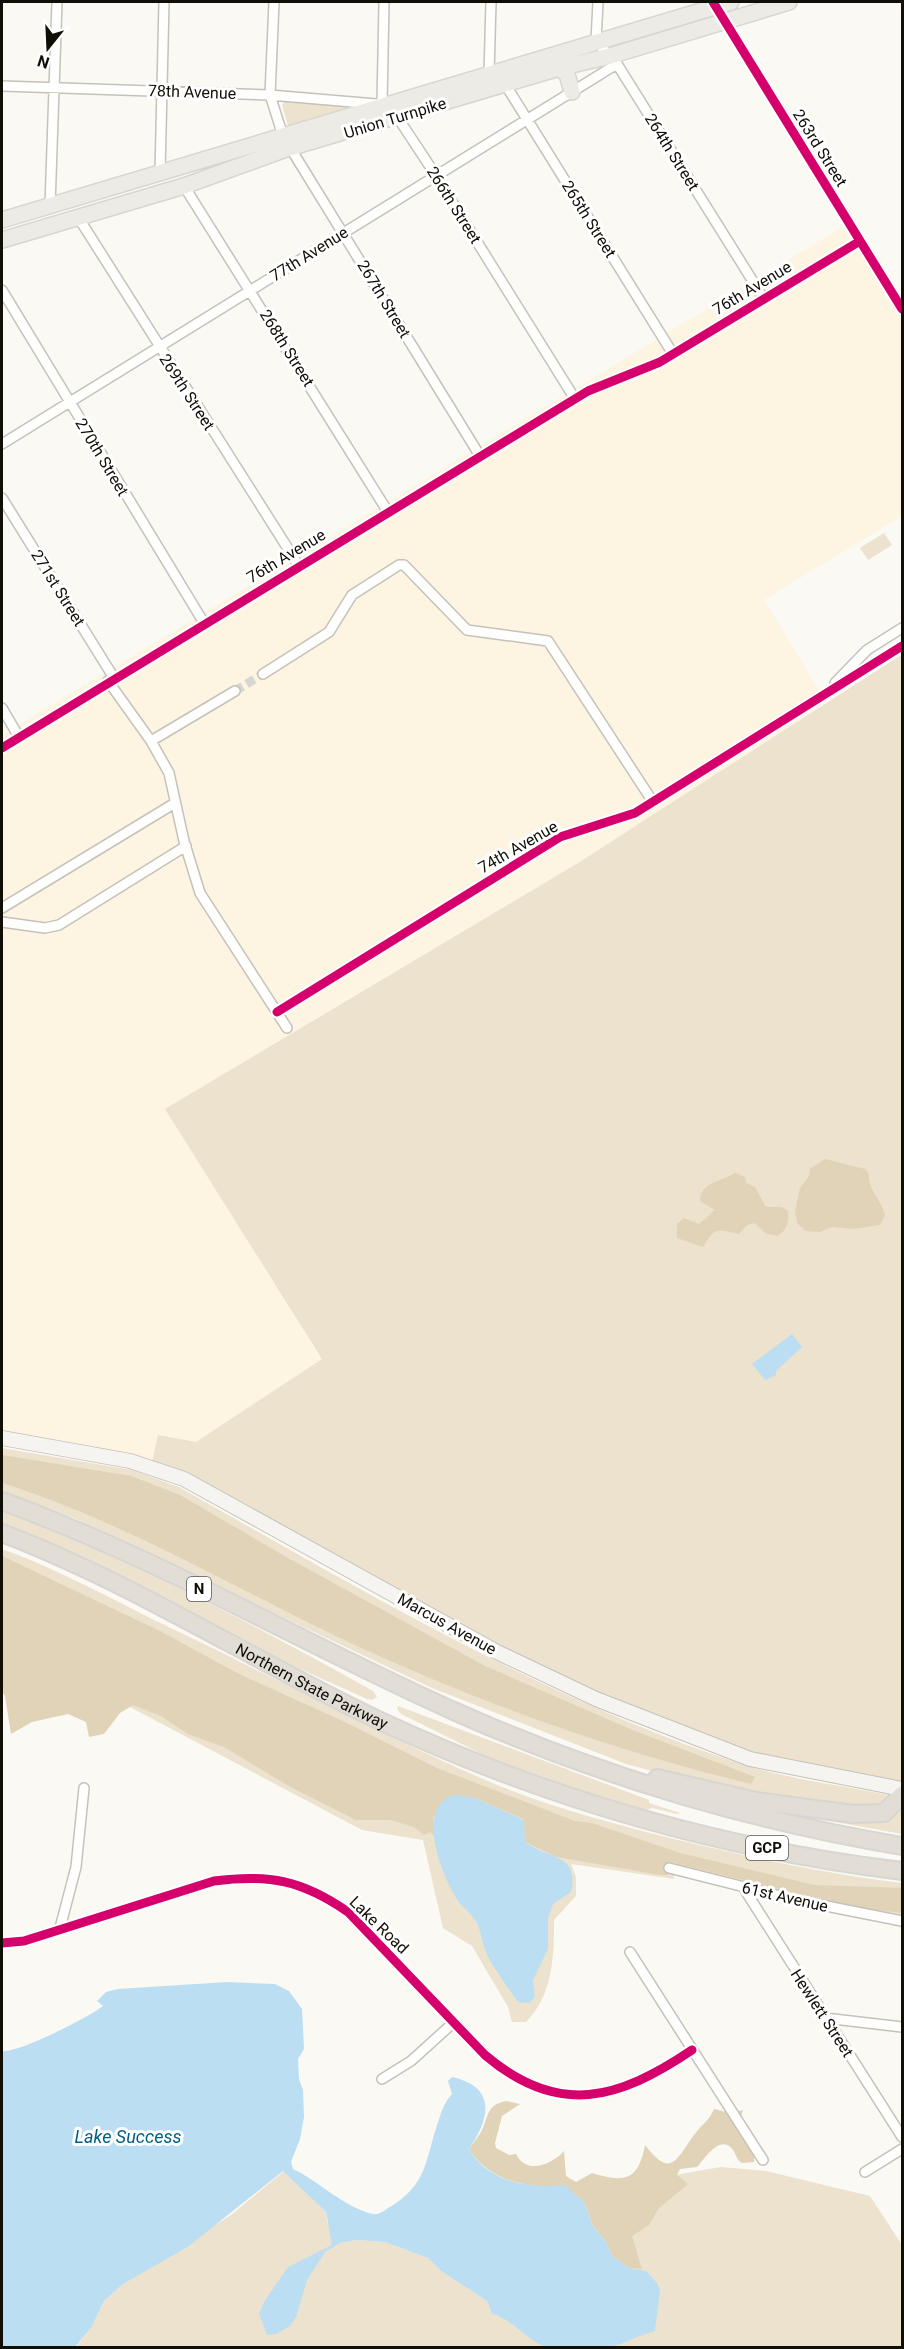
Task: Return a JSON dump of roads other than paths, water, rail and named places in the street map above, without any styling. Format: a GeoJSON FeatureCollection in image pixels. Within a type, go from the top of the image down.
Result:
{"type":"FeatureCollection","features":[{"type":"Feature","properties":{"kind":"highway","name":"N"},"geometry":{"type":"LineString","coordinates":[[2,1500],[84,1534],[425,1698],[515,1737],[605,1772]]}},
{"type":"Feature","properties":{"kind":"highway","name":"Northern State Parkway"},"geometry":{"type":"LineString","coordinates":[[2,1535],[29,1544],[121,1585],[377,1719],[505,1773],[634,1817]]}},
{"type":"Feature","properties":{"kind":"highway"},"geometry":{"type":"LineString","coordinates":[[515,1737],[593,1757],[641,1774],[756,1801],[874,1815],[884,1813],[903,1795]]}},
{"type":"Feature","properties":{"kind":"highway","name":"GCP"},"geometry":{"type":"LineString","coordinates":[[605,1772],[699,1802],[760,1818],[903,1846]]}},
{"type":"Feature","properties":{"kind":"highway","name":"GCP"},"geometry":{"type":"LineString","coordinates":[[634,1817],[755,1846],[903,1870]]}},
{"type":"Feature","properties":{"kind":"main road","name":"Union Turnpike"},"geometry":{"type":"LineString","coordinates":[[2,240],[184,186],[286,142],[381,105],[714,4],[731,2]]}},
{"type":"Feature","properties":{"kind":"main road","name":"Union Turnpike"},"geometry":{"type":"LineString","coordinates":[[2,220],[160,172],[398,118],[559,68],[614,60],[725,21],[789,2]]}},
{"type":"Feature","properties":{"kind":"main road"},"geometry":{"type":"LineString","coordinates":[[559,68],[567,74],[572,92]]}},
{"type":"Feature","properties":{"kind":"main road","name":"Marcus Avenue"},"geometry":{"type":"LineString","coordinates":[[2,1438],[130,1461],[184,1479],[518,1663],[607,1704],[735,1754],[778,1766],[903,1789]]}},
{"type":"Feature","properties":{"kind":"street"},"geometry":{"type":"LineString","coordinates":[[50,206],[57,2]]}},
{"type":"Feature","properties":{"kind":"street"},"geometry":{"type":"LineString","coordinates":[[160,172],[160,91],[164,2]]}},
{"type":"Feature","properties":{"kind":"street","name":"267th Street"},"geometry":{"type":"LineString","coordinates":[[274,2],[270,95],[286,142],[480,456]]}},
{"type":"Feature","properties":{"kind":"street"},"geometry":{"type":"LineString","coordinates":[[381,105],[384,2]]}},
{"type":"Feature","properties":{"kind":"street"},"geometry":{"type":"LineString","coordinates":[[489,74],[491,2]]}},
{"type":"Feature","properties":{"kind":"street"},"geometry":{"type":"LineString","coordinates":[[596,41],[597,2]]}},
{"type":"Feature","properties":{"kind":"street","name":"263rd Street"},"geometry":{"type":"LineString","coordinates":[[714,4],[903,309]]}},
{"type":"Feature","properties":{"kind":"street","name":"264th Street"},"geometry":{"type":"LineString","coordinates":[[596,41],[614,60],[764,299]]}},
{"type":"Feature","properties":{"kind":"street","name":"77th Avenue"},"geometry":{"type":"LineString","coordinates":[[2,444],[572,92],[614,60]]}},
{"type":"Feature","properties":{"kind":"street","name":"265th Street"},"geometry":{"type":"LineString","coordinates":[[505,84],[673,354]]}},
{"type":"Feature","properties":{"kind":"street","name":"78th Avenue"},"geometry":{"type":"LineString","coordinates":[[2,86],[270,95],[381,105]]}},
{"type":"Feature","properties":{"kind":"street","name":"266th Street"},"geometry":{"type":"LineString","coordinates":[[381,105],[398,118],[575,399]]}},
{"type":"Feature","properties":{"kind":"street","name":"268th Street"},"geometry":{"type":"LineString","coordinates":[[184,186],[388,512]]}},
{"type":"Feature","properties":{"kind":"street","name":"269th Street"},"geometry":{"type":"LineString","coordinates":[[78,217],[158,347],[299,566]]}},
{"type":"Feature","properties":{"kind":"street","name":"76th Avenue"},"geometry":{"type":"LineString","coordinates":[[2,748],[111,679],[588,391],[660,362],[860,241]]}},
{"type":"Feature","properties":{"kind":"street","name":"270th Street"},"geometry":{"type":"LineString","coordinates":[[2,290],[204,623]]}},
{"type":"Feature","properties":{"kind":"street","name":"271st Street"},"geometry":{"type":"LineString","coordinates":[[2,498],[169,773],[200,893],[287,1028]]}},
{"type":"Feature","properties":{"kind":"street"},"geometry":{"type":"LineString","coordinates":[[262,674],[329,632],[352,595],[399,565],[404,565],[467,630],[548,641],[652,802]]}},
{"type":"Feature","properties":{"kind":"street","name":"74th Avenue"},"geometry":{"type":"LineString","coordinates":[[825,693],[867,650],[903,628]]}},
{"type":"Feature","properties":{"kind":"street","name":"74th Avenue"},"geometry":{"type":"LineString","coordinates":[[277,1012],[560,837],[635,813],[903,646]]}},
{"type":"Feature","properties":{"kind":"street"},"geometry":{"type":"LineString","coordinates":[[151,741],[235,691]]}},
{"type":"Feature","properties":{"kind":"street"},"geometry":{"type":"LineString","coordinates":[[2,708],[19,736]]}},
{"type":"Feature","properties":{"kind":"street"},"geometry":{"type":"LineString","coordinates":[[2,908],[175,803]]}},
{"type":"Feature","properties":{"kind":"street"},"geometry":{"type":"LineString","coordinates":[[2,922],[45,928],[59,925],[186,846]]}},
{"type":"Feature","properties":{"kind":"street"},"geometry":{"type":"LineString","coordinates":[[60,1928],[76,1868],[84,1788]]}},
{"type":"Feature","properties":{"kind":"street","name":"61st Avenue"},"geometry":{"type":"LineString","coordinates":[[669,1869],[903,1921]]}},
{"type":"Feature","properties":{"kind":"street","name":"Lake Road"},"geometry":{"type":"LineString","coordinates":[[2,1943],[24,1941],[214,1881],[247,1876],[282,1880],[315,1892],[348,1912],[453,2023],[502,2069],[534,2087],[565,2094],[600,2094],[634,2085],[692,2050]]}},
{"type":"Feature","properties":{"kind":"street","name":"Hewlett Street"},"geometry":{"type":"LineString","coordinates":[[743,1887],[903,2137]]}},
{"type":"Feature","properties":{"kind":"street"},"geometry":{"type":"LineString","coordinates":[[630,1953],[763,2160]]}},
{"type":"Feature","properties":{"kind":"street"},"geometry":{"type":"LineString","coordinates":[[825,2018],[903,2027]]}},
{"type":"Feature","properties":{"kind":"street"},"geometry":{"type":"LineString","coordinates":[[382,2079],[411,2061],[453,2023]]}},
{"type":"Feature","properties":{"kind":"street"},"geometry":{"type":"LineString","coordinates":[[866,2172],[903,2149]]}},
{"type":"Feature","properties":{"kind":"water"},"geometry":{"type":"Polygon","coordinates":[[[792,1334],[802,1347],[776,1371],[776,1375],[765,1380],[752,1364],[792,1334]]]}},
{"type":"Feature","properties":{"kind":"water"},"geometry":{"type":"Polygon","coordinates":[[[454,1795],[475,1798],[524,1820],[525,1842],[560,1859],[571,1870],[573,1879],[571,1892],[553,1904],[548,1918],[548,1949],[533,1980],[535,1997],[529,2003],[518,2002],[496,1970],[486,1952],[476,1921],[458,1901],[439,1860],[433,1828],[436,1814],[442,1802],[454,1795]]]}},
{"type":"Feature","properties":{"kind":"water","name":"Lake Success"},"geometry":{"type":"Polygon","coordinates":[[[227,1982],[275,1984],[289,1991],[302,2009],[304,2049],[298,2059],[304,2117],[300,2139],[291,2162],[293,2169],[352,2206],[373,2214],[382,2212],[402,2198],[418,2180],[427,2160],[442,2110],[452,2094],[448,2081],[452,2077],[467,2082],[477,2088],[483,2096],[485,2105],[482,2126],[469,2149],[477,2160],[498,2176],[511,2181],[537,2186],[565,2185],[584,2202],[593,2226],[606,2242],[612,2256],[629,2268],[646,2271],[657,2283],[660,2290],[655,2331],[611,2347],[547,2347],[492,2314],[487,2301],[441,2271],[428,2258],[385,2242],[356,2240],[340,2243],[325,2252],[307,2280],[296,2317],[290,2326],[276,2334],[267,2335],[259,2314],[264,2302],[288,2267],[332,2245],[326,2212],[283,2171],[189,2246],[123,2284],[104,2301],[91,2328],[75,2347],[2,2347],[2,2051],[37,2041],[84,2018],[103,2006],[97,2001],[106,1992],[118,1989],[227,1982]]]}},
{"type":"Feature","properties":{"kind":"tunnel"},"geometry":{"type":"LineString","coordinates":[[235,691],[263,674]]}}]}
